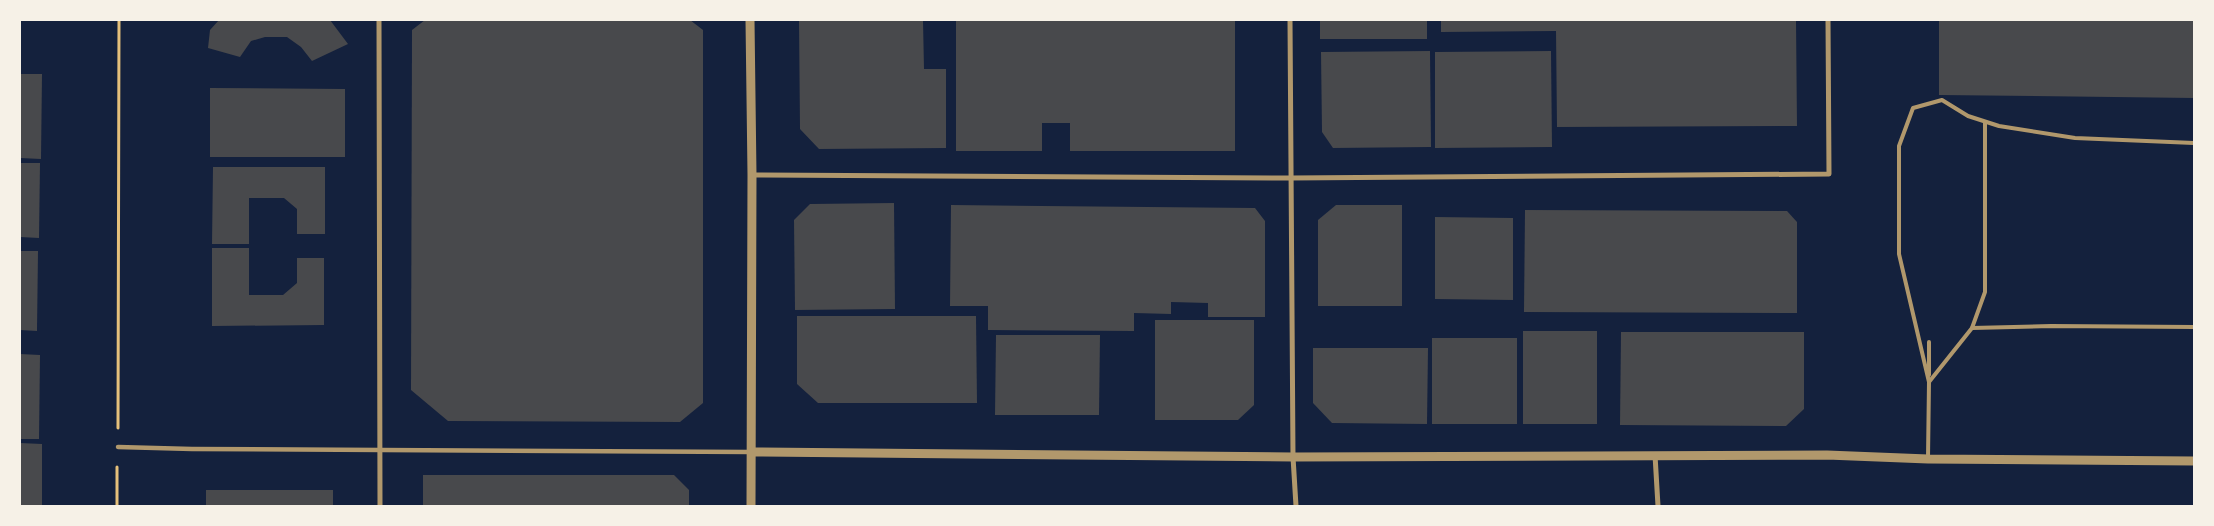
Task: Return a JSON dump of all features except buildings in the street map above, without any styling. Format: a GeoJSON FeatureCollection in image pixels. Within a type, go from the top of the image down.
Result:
{"type":"FeatureCollection","features":[{"type":"Feature","properties":{"kind":"street"},"geometry":{"type":"LineString","coordinates":[[379,20],[380,506]]}},
{"type":"Feature","properties":{"kind":"street"},"geometry":{"type":"LineString","coordinates":[[750,20],[752,175],[751,506]]}},
{"type":"Feature","properties":{"kind":"street"},"geometry":{"type":"LineString","coordinates":[[1290,20],[1293,456],[1296,506]]}},
{"type":"Feature","properties":{"kind":"street"},"geometry":{"type":"LineString","coordinates":[[752,175],[1291,178],[1829,174],[1828,20]]}},
{"type":"Feature","properties":{"kind":"street"},"geometry":{"type":"LineString","coordinates":[[118,447],[1293,456],[1827,455],[1928,459],[2194,461]]}},
{"type":"Feature","properties":{"kind":"street"},"geometry":{"type":"LineString","coordinates":[[1655,455],[1658,506]]}},
{"type":"Feature","properties":{"kind":"lane"},"geometry":{"type":"LineString","coordinates":[[1929,382],[1899,254],[1899,146],[1913,108],[1942,100],[1968,116],[1999,126],[2075,138],[2194,143]]}},
{"type":"Feature","properties":{"kind":"lane"},"geometry":{"type":"LineString","coordinates":[[1929,382],[1972,328],[1985,292],[1985,122]]}},
{"type":"Feature","properties":{"kind":"lane"},"geometry":{"type":"LineString","coordinates":[[1972,328],[2194,326]]}},
{"type":"Feature","properties":{"kind":"lane"},"geometry":{"type":"LineString","coordinates":[[1928,459],[1929,342]]}},
{"type":"Feature","properties":{"kind":"path"},"geometry":{"type":"LineString","coordinates":[[117,506],[119,20]]}}]}
